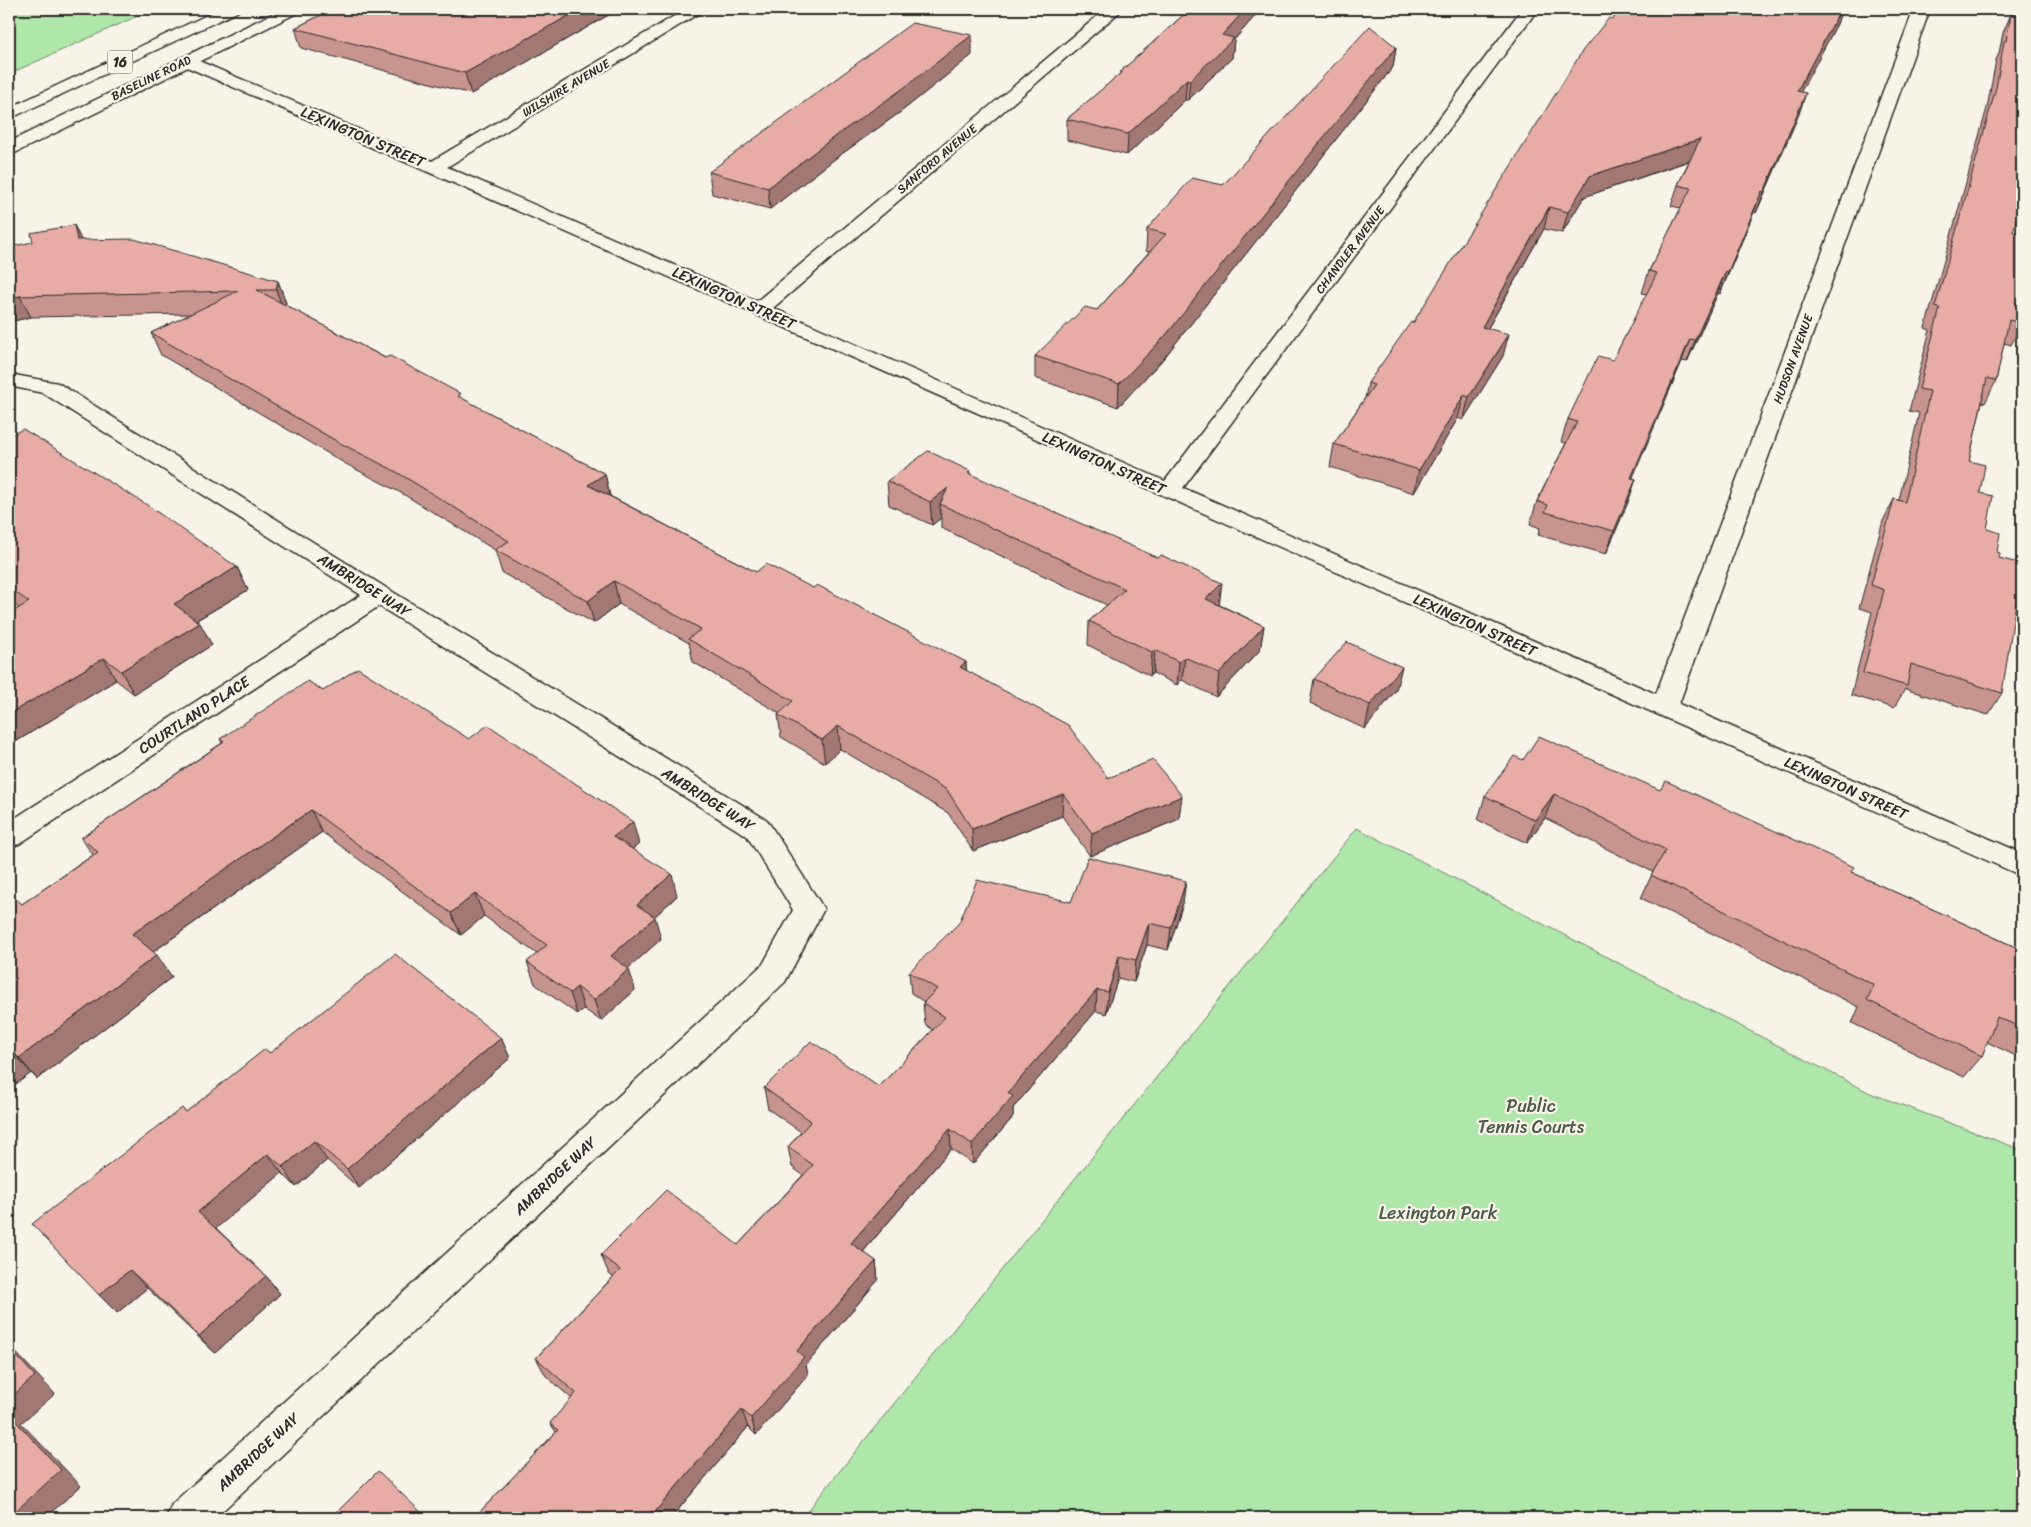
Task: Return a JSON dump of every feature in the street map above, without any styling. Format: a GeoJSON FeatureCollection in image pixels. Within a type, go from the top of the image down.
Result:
{"type":"FeatureCollection","features":[{"type":"Feature","properties":{"kind":"street","name":"BASELINE ROAD"},"geometry":{"type":"LineString","coordinates":[[9,114],[232,9]]}},
{"type":"Feature","properties":{"kind":"street","name":"BASELINE ROAD"},"geometry":{"type":"LineString","coordinates":[[9,149],[294,9]]}},
{"type":"Feature","properties":{"kind":"street","name":"WILSHIRE AVENUE"},"geometry":{"type":"LineString","coordinates":[[435,167],[696,9]]}},
{"type":"Feature","properties":{"kind":"street","name":"SANFORD AVENUE"},"geometry":{"type":"LineString","coordinates":[[759,309],[1115,9]]}},
{"type":"Feature","properties":{"kind":"street","name":"CHANDLER AVENUE"},"geometry":{"type":"LineString","coordinates":[[1169,491],[1530,9]]}},
{"type":"Feature","properties":{"kind":"street","name":"HUDSON AVENUE"},"geometry":{"type":"LineString","coordinates":[[1664,708],[1922,9]]}},
{"type":"Feature","properties":{"kind":"street","name":"LEXINGTON STREET"},"geometry":{"type":"LineString","coordinates":[[186,61],[435,167],[2022,865]]}},
{"type":"Feature","properties":{"kind":"street","name":"AMBRIDGE WAY"},"geometry":{"type":"LineString","coordinates":[[9,380],[50,388],[757,828],[809,909],[774,973],[186,1518]]}},
{"type":"Feature","properties":{"kind":"street","name":"COURTLAND PLACE"},"geometry":{"type":"LineString","coordinates":[[9,836],[380,595]]}},
{"type":"Feature","properties":{"kind":"green space"},"geometry":{"type":"Polygon","coordinates":[[[9,9],[153,9],[9,74],[9,9]]]}},
{"type":"Feature","properties":{"kind":"green space","name":"Lexington Park"},"geometry":{"type":"Polygon","coordinates":[[[1357,828],[1870,1093],[2022,1150],[2022,1518],[802,1518],[1357,828]]]}},
{"type":"Feature","properties":{"kind":"building"},"geometry":{"type":"Polygon","coordinates":[[[333,9],[581,9],[465,73],[295,28],[333,9]]]}},
{"type":"Feature","properties":{"kind":"building"},"geometry":{"type":"Polygon","coordinates":[[[1190,9],[1246,9],[1222,35],[1234,38],[1190,80],[1187,79],[1128,134],[1067,119],[1122,72],[1120,72],[1190,9]]]}},
{"type":"Feature","properties":{"kind":"building"},"geometry":{"type":"Polygon","coordinates":[[[1620,9],[1841,9],[1797,91],[1806,93],[1728,272],[1726,271],[1695,340],[1690,339],[1631,478],[1636,479],[1614,531],[1545,512],[1548,505],[1537,501],[1577,422],[1568,419],[1598,356],[1613,360],[1657,273],[1649,271],[1691,188],[1678,185],[1700,139],[1590,176],[1568,212],[1549,207],[1482,327],[1509,334],[1469,397],[1464,395],[1419,470],[1334,444],[1374,385],[1368,383],[1411,322],[1413,323],[1583,50],[1609,18],[1613,19],[1620,9]]]}},
{"type":"Feature","properties":{"kind":"building"},"geometry":{"type":"Polygon","coordinates":[[[2019,9],[2022,9],[2022,197],[2013,232],[2022,234],[2022,323],[2009,320],[1996,381],[1987,378],[1969,461],[1985,465],[1980,493],[1993,496],[1987,529],[2000,533],[1997,552],[2000,553],[1999,558],[2022,564],[2002,693],[1911,664],[1907,686],[1863,673],[1884,590],[1871,585],[1894,499],[1905,502],[1930,391],[1919,389],[1940,308],[1935,307],[1996,88],[2011,14],[2017,15],[2019,9]]]}},
{"type":"Feature","properties":{"kind":"building"},"geometry":{"type":"Polygon","coordinates":[[[912,23],[972,35],[768,188],[709,172],[912,23]]]}},
{"type":"Feature","properties":{"kind":"building"},"geometry":{"type":"Polygon","coordinates":[[[1370,26],[1396,47],[1166,335],[1119,384],[1035,356],[1085,307],[1097,310],[1166,234],[1147,229],[1192,178],[1223,185],[1370,26]]]}},
{"type":"Feature","properties":{"kind":"building"},"geometry":{"type":"Polygon","coordinates":[[[74,225],[77,240],[134,239],[278,281],[276,290],[257,290],[385,358],[390,356],[461,394],[458,396],[605,474],[588,485],[756,572],[766,564],[813,588],[817,585],[966,662],[960,667],[1068,725],[1108,778],[1153,760],[1182,796],[1092,833],[1063,794],[972,829],[947,790],[838,726],[822,740],[778,715],[793,701],[688,639],[701,629],[614,581],[588,601],[495,550],[509,541],[395,471],[338,442],[151,333],[238,291],[20,296],[9,298],[9,247],[33,242],[31,233],[74,225]]]}},
{"type":"Feature","properties":{"kind":"building"},"geometry":{"type":"Polygon","coordinates":[[[23,429],[144,503],[237,567],[174,604],[200,623],[121,671],[104,658],[9,714],[9,614],[29,602],[9,588],[9,436],[23,429]]]}},
{"type":"Feature","properties":{"kind":"building"},"geometry":{"type":"Polygon","coordinates":[[[928,451],[970,471],[968,473],[1158,558],[1161,555],[1222,583],[1206,599],[1264,626],[1219,674],[1185,657],[1179,662],[1155,650],[1152,652],[1089,621],[1125,589],[940,504],[948,488],[930,502],[887,481],[928,451]]]}},
{"type":"Feature","properties":{"kind":"building"},"geometry":{"type":"Polygon","coordinates":[[[1347,642],[1402,667],[1370,705],[1314,679],[1347,642]]]}},
{"type":"Feature","properties":{"kind":"building"},"geometry":{"type":"Polygon","coordinates":[[[358,668],[469,739],[488,725],[633,822],[613,837],[672,874],[637,905],[655,917],[611,956],[629,969],[594,1000],[577,987],[570,993],[527,962],[547,945],[475,894],[451,913],[311,810],[132,934],[157,955],[19,1058],[13,1052],[9,1055],[9,893],[22,904],[98,852],[81,838],[224,742],[220,739],[308,681],[323,691],[358,668]]]}},
{"type":"Feature","properties":{"kind":"building"},"geometry":{"type":"Polygon","coordinates":[[[1539,736],[1660,790],[1666,781],[1854,867],[1851,872],[2022,950],[2022,1028],[1997,1017],[1982,1056],[1867,1000],[1874,985],[1651,875],[1666,850],[1554,794],[1535,820],[1485,796],[1514,756],[1523,760],[1539,736]]]}},
{"type":"Feature","properties":{"kind":"building"},"geometry":{"type":"Polygon","coordinates":[[[1088,857],[1186,881],[1171,928],[1149,923],[1136,960],[1119,956],[1108,992],[1097,990],[1008,1093],[1013,1096],[972,1144],[950,1129],[851,1243],[876,1261],[797,1351],[804,1357],[751,1418],[742,1410],[654,1513],[651,1511],[645,1518],[474,1518],[558,1430],[550,1423],[576,1393],[536,1358],[620,1270],[601,1255],[666,1190],[738,1245],[813,1165],[788,1147],[811,1121],[764,1088],[811,1041],[879,1087],[945,1017],[923,1003],[937,989],[909,972],[959,923],[977,880],[1071,902],[1088,857]]]}},
{"type":"Feature","properties":{"kind":"building"},"geometry":{"type":"Polygon","coordinates":[[[395,954],[501,1038],[347,1169],[314,1141],[283,1167],[268,1154],[198,1212],[266,1276],[199,1336],[130,1270],[99,1295],[32,1224],[182,1108],[186,1112],[265,1049],[270,1053],[395,954]]]}},
{"type":"Feature","properties":{"kind":"building"},"geometry":{"type":"Polygon","coordinates":[[[9,1348],[35,1376],[9,1399],[9,1348]]]}},
{"type":"Feature","properties":{"kind":"building"},"geometry":{"type":"Polygon","coordinates":[[[9,1414],[61,1470],[9,1517],[9,1414]]]}},
{"type":"Feature","properties":{"kind":"building"},"geometry":{"type":"Polygon","coordinates":[[[378,1471],[427,1518],[331,1518],[378,1471]]]}},
{"type":"Feature","properties":{"kind":"park label","name":"Public Tennis Courts"},"geometry":{"type":"Point","coordinates":[1531,1116]}}]}
